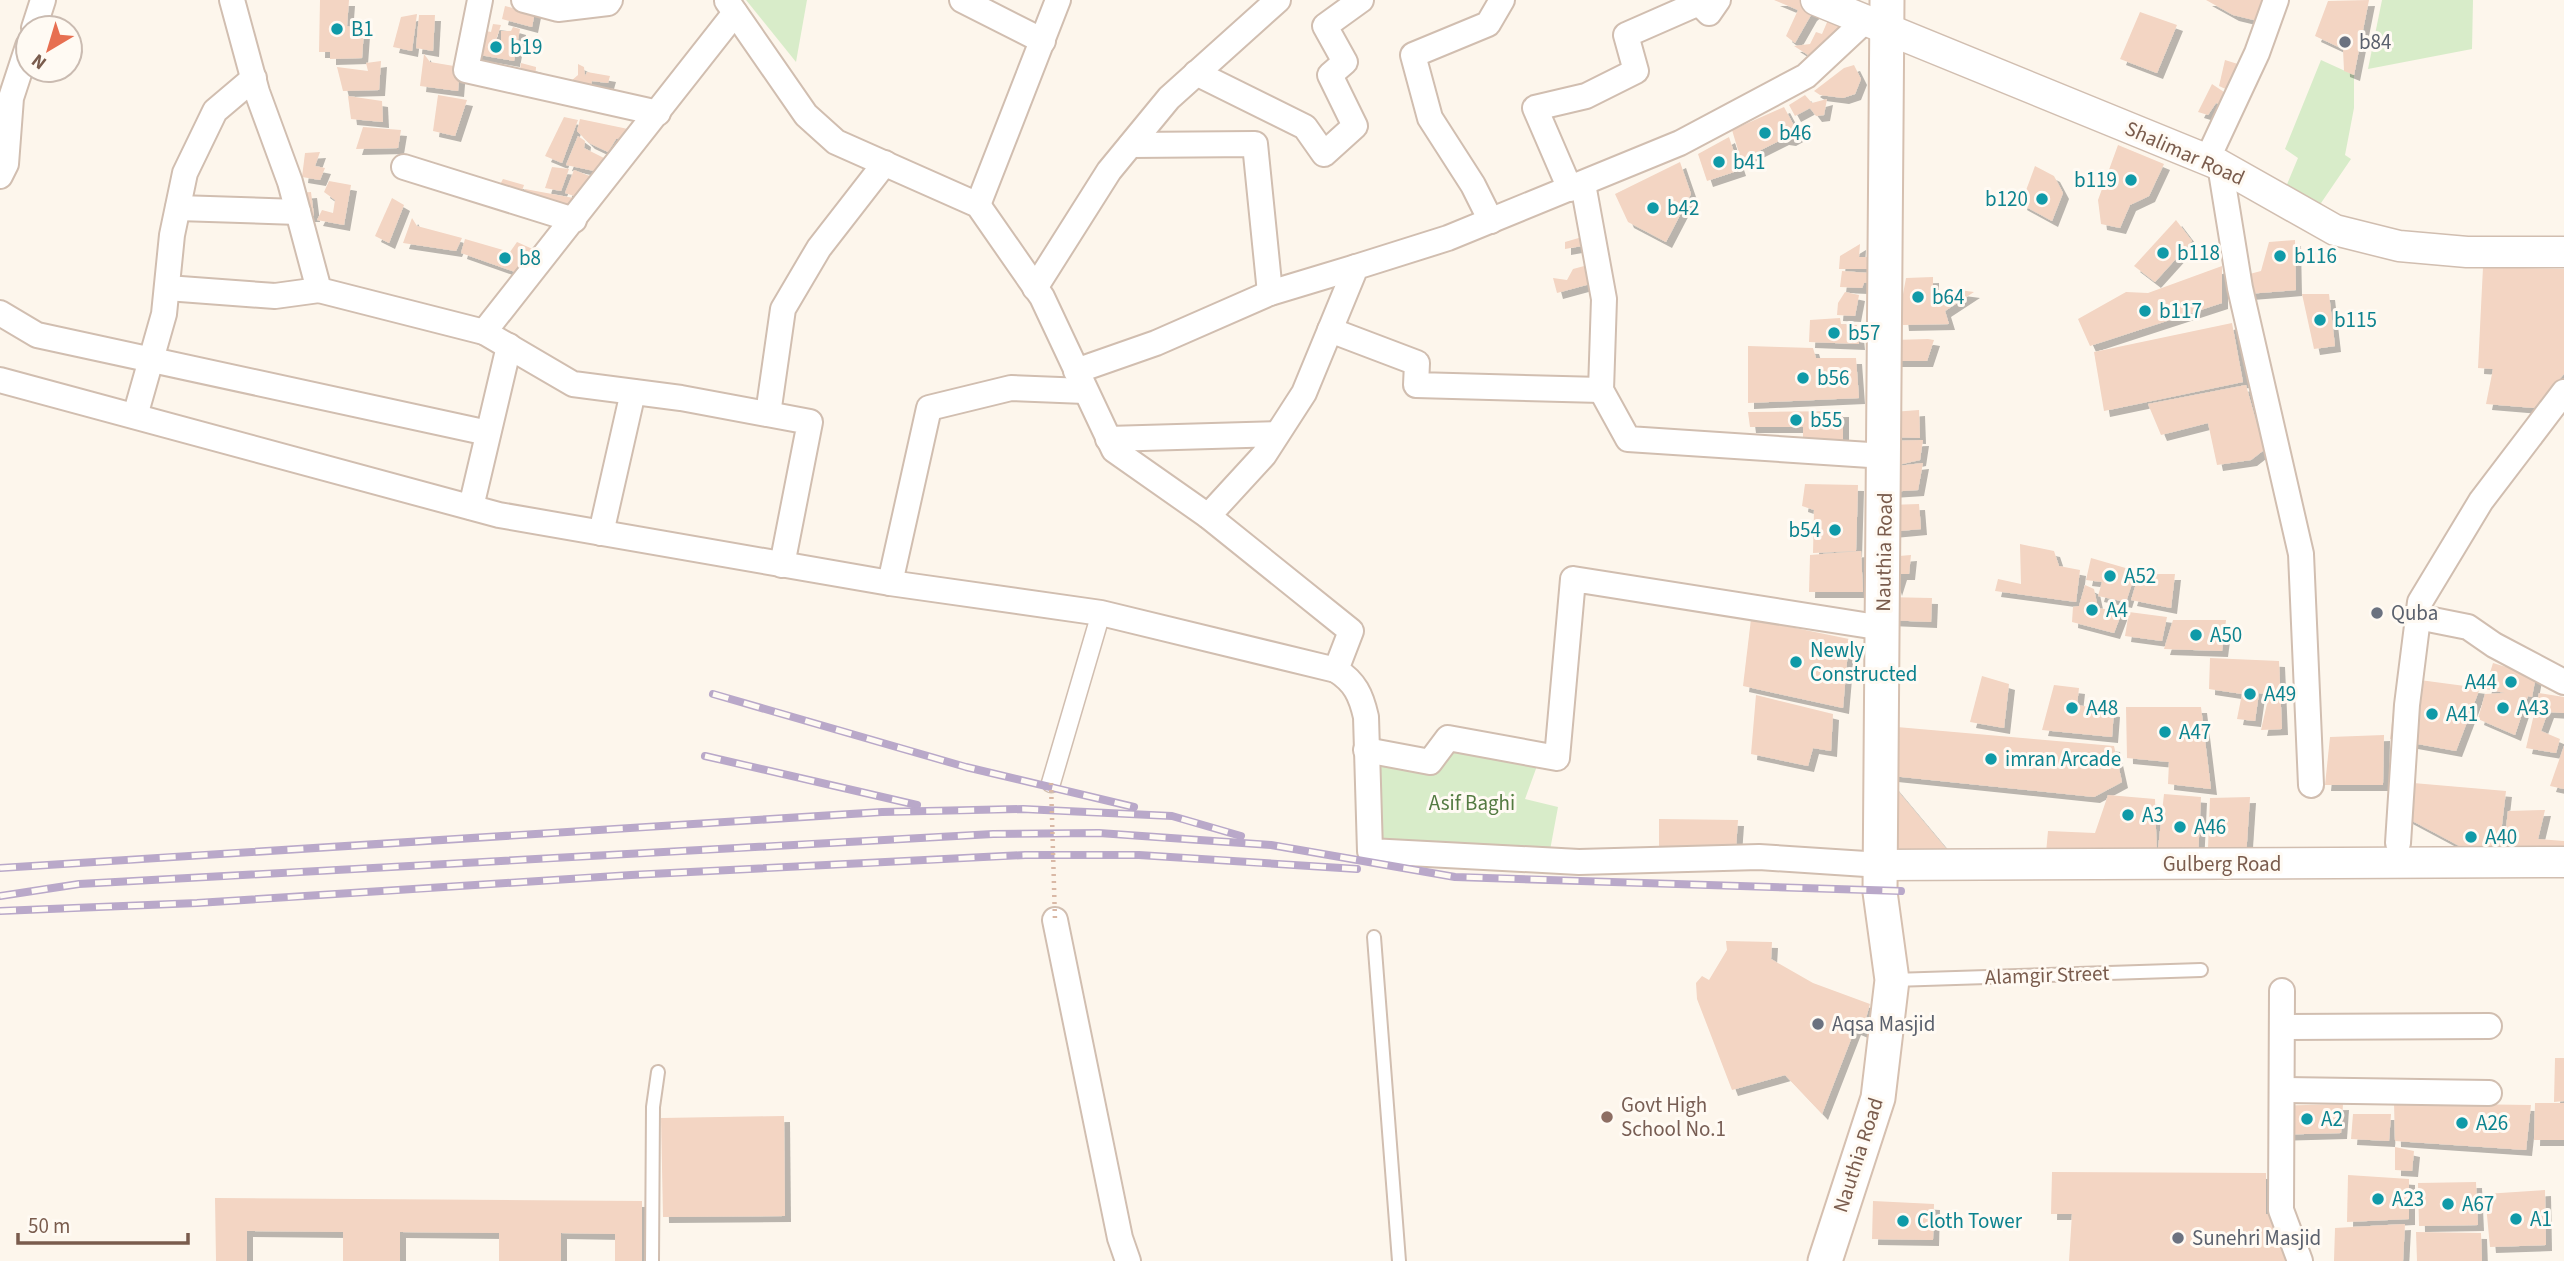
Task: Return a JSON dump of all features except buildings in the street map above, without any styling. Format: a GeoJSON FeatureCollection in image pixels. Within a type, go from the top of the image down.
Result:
{"type":"FeatureCollection","features":[{"type":"Feature","properties":{"kind":"main road","name":"Nauthia Road"},"geometry":{"type":"LineString","coordinates":[[1825,1261],[1878,1098],[1892,979],[1881,899],[1885,457],[1881,15]]}},
{"type":"Feature","properties":{"kind":"street"},"geometry":{"type":"LineString","coordinates":[[232,0],[254,78],[298,212],[319,290]]}},
{"type":"Feature","properties":{"kind":"street"},"geometry":{"type":"LineString","coordinates":[[480,0],[466,70],[658,113]]}},
{"type":"Feature","properties":{"kind":"street"},"geometry":{"type":"LineString","coordinates":[[524,0],[558,9],[608,3],[610,0]]}},
{"type":"Feature","properties":{"kind":"street"},"geometry":{"type":"LineString","coordinates":[[962,0],[1043,41]]}},
{"type":"Feature","properties":{"kind":"street"},"geometry":{"type":"LineString","coordinates":[[978,205],[1058,0]]}},
{"type":"Feature","properties":{"kind":"street"},"geometry":{"type":"LineString","coordinates":[[1035,288],[1109,171],[1169,98],[1278,0]]}},
{"type":"Feature","properties":{"kind":"street"},"geometry":{"type":"LineString","coordinates":[[1196,73],[1305,127],[1324,154],[1355,126],[1330,75],[1345,62],[1325,26],[1361,0]]}},
{"type":"Feature","properties":{"kind":"street"},"geometry":{"type":"LineString","coordinates":[[1491,221],[1474,185],[1430,118],[1413,55],[1488,24],[1502,0]]}},
{"type":"Feature","properties":{"kind":"street"},"geometry":{"type":"LineString","coordinates":[[1718,0],[1709,13],[1699,3],[1626,35],[1636,71],[1586,96],[1535,108],[1576,187],[1604,299],[1601,390],[1628,439],[1885,457]]}},
{"type":"Feature","properties":{"kind":"street","name":"Shalimar Road"},"geometry":{"type":"LineString","coordinates":[[1816,0],[1881,15],[2214,163],[2335,230],[2399,246],[2467,252],[2564,252]]}},
{"type":"Feature","properties":{"kind":"street"},"geometry":{"type":"LineString","coordinates":[[2276,0],[2214,163],[2301,554],[2311,785]]}},
{"type":"Feature","properties":{"kind":"street"},"geometry":{"type":"LineString","coordinates":[[484,332],[658,113],[731,6],[806,115],[836,142],[978,205],[1035,288],[1114,450],[1208,516],[1351,632],[1336,670]]}},
{"type":"Feature","properties":{"kind":"street"},"geometry":{"type":"LineString","coordinates":[[890,583],[929,408],[1011,387],[1081,381],[1156,342],[1270,293],[1491,221],[1576,187],[1680,143],[1807,76],[1881,15]]}},
{"type":"Feature","properties":{"kind":"street"},"geometry":{"type":"LineString","coordinates":[[135,415],[164,314],[177,208],[185,173],[215,111],[254,78]]}},
{"type":"Feature","properties":{"kind":"street"},"geometry":{"type":"LineString","coordinates":[[0,176],[6,164],[11,98],[16,84]]}},
{"type":"Feature","properties":{"kind":"street"},"geometry":{"type":"LineString","coordinates":[[1131,145],[1255,144],[1270,293]]}},
{"type":"Feature","properties":{"kind":"street"},"geometry":{"type":"LineString","coordinates":[[768,414],[783,309],[819,248],[885,163]]}},
{"type":"Feature","properties":{"kind":"street"},"geometry":{"type":"LineString","coordinates":[[404,167],[574,220]]}},
{"type":"Feature","properties":{"kind":"street"},"geometry":{"type":"LineString","coordinates":[[177,208],[298,212]]}},
{"type":"Feature","properties":{"kind":"street"},"geometry":{"type":"LineString","coordinates":[[1208,516],[1264,455],[1304,393],[1356,267]]}},
{"type":"Feature","properties":{"kind":"street"},"geometry":{"type":"LineString","coordinates":[[167,288],[275,296],[319,290],[484,332],[573,384],[810,422],[782,565]]}},
{"type":"Feature","properties":{"kind":"street"},"geometry":{"type":"LineString","coordinates":[[0,313],[37,335],[150,362],[488,433]]}},
{"type":"Feature","properties":{"kind":"street"},"geometry":{"type":"LineString","coordinates":[[1330,330],[1417,363],[1416,385],[1601,390]]}},
{"type":"Feature","properties":{"kind":"street"},"geometry":{"type":"LineString","coordinates":[[471,507],[509,346]]}},
{"type":"Feature","properties":{"kind":"street"},"geometry":{"type":"LineString","coordinates":[[0,380],[471,507],[782,565],[1101,613],[1336,670],[1351,680],[1361,697],[1366,717],[1370,851],[1579,862],[1759,857],[1881,865]]}},
{"type":"Feature","properties":{"kind":"street"},"geometry":{"type":"LineString","coordinates":[[2398,843],[2407,705],[2420,602],[2481,501],[2564,391]]}},
{"type":"Feature","properties":{"kind":"street"},"geometry":{"type":"LineString","coordinates":[[601,533],[634,392]]}},
{"type":"Feature","properties":{"kind":"street"},"geometry":{"type":"LineString","coordinates":[[1108,439],[1277,434]]}},
{"type":"Feature","properties":{"kind":"street"},"geometry":{"type":"LineString","coordinates":[[1366,750],[1430,762],[1448,738],[1557,758],[1573,579],[1883,628]]}},
{"type":"Feature","properties":{"kind":"street"},"geometry":{"type":"LineString","coordinates":[[1051,783],[1101,613]]}},
{"type":"Feature","properties":{"kind":"street"},"geometry":{"type":"LineString","coordinates":[[2418,617],[2468,627],[2494,645],[2564,682]]}},
{"type":"Feature","properties":{"kind":"street","name":"Gulberg Road"},"geometry":{"type":"LineString","coordinates":[[1881,865],[2564,862]]}},
{"type":"Feature","properties":{"kind":"street"},"geometry":{"type":"LineString","coordinates":[[1055,920],[1120,1238],[1128,1261]]}},
{"type":"Feature","properties":{"kind":"street"},"geometry":{"type":"LineString","coordinates":[[2282,990],[2281,1210],[2300,1261]]}},
{"type":"Feature","properties":{"kind":"street"},"geometry":{"type":"LineString","coordinates":[[2282,1027],[2489,1026]]}},
{"type":"Feature","properties":{"kind":"street"},"geometry":{"type":"LineString","coordinates":[[2282,1090],[2489,1093]]}},
{"type":"Feature","properties":{"kind":"lane"},"geometry":{"type":"LineString","coordinates":[[1374,937],[1399,1261]]}},
{"type":"Feature","properties":{"kind":"lane","name":"Alamgir Street"},"geometry":{"type":"LineString","coordinates":[[1892,979],[2201,970]]}},
{"type":"Feature","properties":{"kind":"lane"},"geometry":{"type":"LineString","coordinates":[[652,1261],[653,1107],[658,1072]]}},
{"type":"Feature","properties":{"kind":"path"},"geometry":{"type":"LineString","coordinates":[[1051,783],[1055,920]]}},
{"type":"Feature","properties":{"kind":"green space"},"geometry":{"type":"Polygon","coordinates":[[[746,0],[807,0],[796,62],[746,0]]]}},
{"type":"Feature","properties":{"kind":"green space"},"geometry":{"type":"Polygon","coordinates":[[[2382,0],[2473,0],[2472,49],[2368,69],[2382,0]]]}},
{"type":"Feature","properties":{"kind":"green space"},"geometry":{"type":"Polygon","coordinates":[[[2321,60],[2354,75],[2354,108],[2345,155],[2351,159],[2319,206],[2283,194],[2298,158],[2285,149],[2321,60]]]}},
{"type":"Feature","properties":{"kind":"green space","name":"Asif Baghi"},"geometry":{"type":"Polygon","coordinates":[[[1455,739],[1541,755],[1525,799],[1558,807],[1548,861],[1377,851],[1366,750],[1433,768],[1455,739]]]}},
{"type":"Feature","properties":{"kind":"railway"},"geometry":{"type":"LineString","coordinates":[[713,694],[966,767],[1134,807]]}},
{"type":"Feature","properties":{"kind":"railway"},"geometry":{"type":"LineString","coordinates":[[705,756],[917,805]]}},
{"type":"Feature","properties":{"kind":"railway"},"geometry":{"type":"LineString","coordinates":[[0,868],[882,812],[1023,809],[1172,816],[1241,836]]}},
{"type":"Feature","properties":{"kind":"railway"},"geometry":{"type":"LineString","coordinates":[[0,896],[79,884],[993,834],[1099,833],[1271,845],[1455,877],[1901,891]]}},
{"type":"Feature","properties":{"kind":"railway"},"geometry":{"type":"LineString","coordinates":[[0,911],[197,903],[631,875],[1025,855],[1139,855],[1357,869]]}},
{"type":"Feature","properties":{"kind":"place","name":"B1"},"geometry":{"type":"Point","coordinates":[337,29]}},
{"type":"Feature","properties":{"kind":"place","name":"b84"},"geometry":{"type":"Point","coordinates":[2345,42]}},
{"type":"Feature","properties":{"kind":"place","name":"b19"},"geometry":{"type":"Point","coordinates":[496,47]}},
{"type":"Feature","properties":{"kind":"place","name":"b46"},"geometry":{"type":"Point","coordinates":[1765,133]}},
{"type":"Feature","properties":{"kind":"place","name":"b41"},"geometry":{"type":"Point","coordinates":[1719,162]}},
{"type":"Feature","properties":{"kind":"place","name":"b119"},"geometry":{"type":"Point","coordinates":[2131,180]}},
{"type":"Feature","properties":{"kind":"place","name":"b120"},"geometry":{"type":"Point","coordinates":[2042,199]}},
{"type":"Feature","properties":{"kind":"place","name":"b42"},"geometry":{"type":"Point","coordinates":[1653,208]}},
{"type":"Feature","properties":{"kind":"place","name":"b118"},"geometry":{"type":"Point","coordinates":[2163,253]}},
{"type":"Feature","properties":{"kind":"place","name":"b116"},"geometry":{"type":"Point","coordinates":[2280,256]}},
{"type":"Feature","properties":{"kind":"place","name":"b8"},"geometry":{"type":"Point","coordinates":[505,258]}},
{"type":"Feature","properties":{"kind":"place","name":"b64"},"geometry":{"type":"Point","coordinates":[1918,297]}},
{"type":"Feature","properties":{"kind":"place","name":"b117"},"geometry":{"type":"Point","coordinates":[2145,311]}},
{"type":"Feature","properties":{"kind":"place","name":"b115"},"geometry":{"type":"Point","coordinates":[2320,320]}},
{"type":"Feature","properties":{"kind":"place","name":"b57"},"geometry":{"type":"Point","coordinates":[1834,333]}},
{"type":"Feature","properties":{"kind":"place","name":"b56"},"geometry":{"type":"Point","coordinates":[1803,378]}},
{"type":"Feature","properties":{"kind":"place","name":"b55"},"geometry":{"type":"Point","coordinates":[1796,420]}},
{"type":"Feature","properties":{"kind":"place","name":"b54"},"geometry":{"type":"Point","coordinates":[1835,530]}},
{"type":"Feature","properties":{"kind":"place","name":"A52"},"geometry":{"type":"Point","coordinates":[2110,576]}},
{"type":"Feature","properties":{"kind":"place","name":"A4"},"geometry":{"type":"Point","coordinates":[2092,610]}},
{"type":"Feature","properties":{"kind":"place","name":"Quba"},"geometry":{"type":"Point","coordinates":[2377,613]}},
{"type":"Feature","properties":{"kind":"place","name":"A50"},"geometry":{"type":"Point","coordinates":[2196,635]}},
{"type":"Feature","properties":{"kind":"place","name":"Newly Constructed"},"geometry":{"type":"Point","coordinates":[1796,662]}},
{"type":"Feature","properties":{"kind":"place","name":"A44"},"geometry":{"type":"Point","coordinates":[2511,682]}},
{"type":"Feature","properties":{"kind":"place","name":"A49"},"geometry":{"type":"Point","coordinates":[2250,694]}},
{"type":"Feature","properties":{"kind":"place","name":"A48"},"geometry":{"type":"Point","coordinates":[2072,708]}},
{"type":"Feature","properties":{"kind":"place","name":"A43"},"geometry":{"type":"Point","coordinates":[2503,708]}},
{"type":"Feature","properties":{"kind":"place","name":"A41"},"geometry":{"type":"Point","coordinates":[2432,714]}},
{"type":"Feature","properties":{"kind":"place","name":"A47"},"geometry":{"type":"Point","coordinates":[2165,732]}},
{"type":"Feature","properties":{"kind":"place","name":"imran Arcade"},"geometry":{"type":"Point","coordinates":[1991,759]}},
{"type":"Feature","properties":{"kind":"place","name":"A3"},"geometry":{"type":"Point","coordinates":[2128,815]}},
{"type":"Feature","properties":{"kind":"place","name":"A46"},"geometry":{"type":"Point","coordinates":[2180,827]}},
{"type":"Feature","properties":{"kind":"place","name":"A40"},"geometry":{"type":"Point","coordinates":[2471,837]}},
{"type":"Feature","properties":{"kind":"place","name":"Aqsa Masjid"},"geometry":{"type":"Point","coordinates":[1818,1024]}},
{"type":"Feature","properties":{"kind":"place","name":"Govt High School No.1"},"geometry":{"type":"Point","coordinates":[1607,1117]}},
{"type":"Feature","properties":{"kind":"place","name":"A2"},"geometry":{"type":"Point","coordinates":[2307,1119]}},
{"type":"Feature","properties":{"kind":"place","name":"A26"},"geometry":{"type":"Point","coordinates":[2462,1123]}},
{"type":"Feature","properties":{"kind":"place","name":"A23"},"geometry":{"type":"Point","coordinates":[2378,1199]}},
{"type":"Feature","properties":{"kind":"place","name":"A67"},"geometry":{"type":"Point","coordinates":[2448,1204]}},
{"type":"Feature","properties":{"kind":"place","name":"A1"},"geometry":{"type":"Point","coordinates":[2516,1219]}},
{"type":"Feature","properties":{"kind":"place","name":"Cloth Tower"},"geometry":{"type":"Point","coordinates":[1903,1221]}},
{"type":"Feature","properties":{"kind":"place","name":"Sunehri Masjid"},"geometry":{"type":"Point","coordinates":[2178,1238]}}]}
